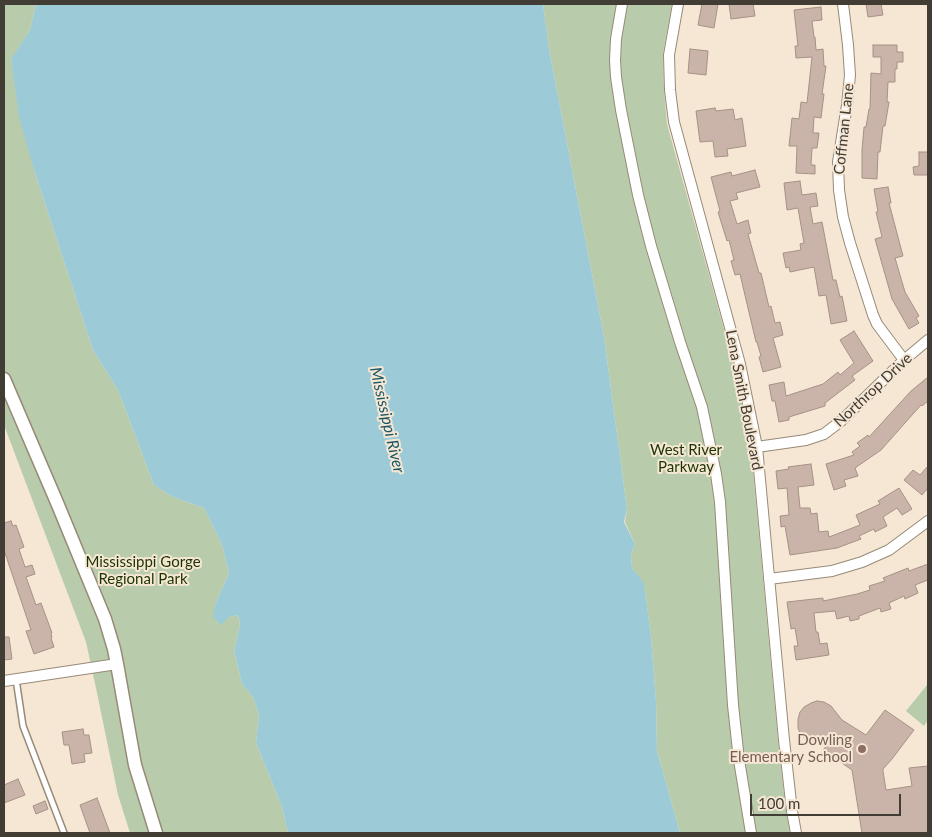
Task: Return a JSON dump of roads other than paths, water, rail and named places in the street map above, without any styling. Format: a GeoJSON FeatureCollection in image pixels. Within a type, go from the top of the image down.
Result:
{"type":"FeatureCollection","features":[{"type":"Feature","properties":{"kind":"street"},"geometry":{"type":"LineString","coordinates":[[622,4],[616,38],[615,60],[620,110],[651,246],[680,342],[702,406],[718,483],[732,705],[751,833]]}},
{"type":"Feature","properties":{"kind":"street","name":"Lena Smith Boulevard"},"geometry":{"type":"LineString","coordinates":[[678,4],[670,55],[670,90],[674,122],[740,364],[757,447],[784,740],[796,833]]}},
{"type":"Feature","properties":{"kind":"street","name":"Coffman Lane"},"geometry":{"type":"LineString","coordinates":[[843,4],[850,75],[838,162],[839,190],[843,217],[873,315],[877,324],[904,360]]}},
{"type":"Feature","properties":{"kind":"street","name":"Northrop Drive"},"geometry":{"type":"LineString","coordinates":[[757,447],[806,440],[824,434],[841,421],[904,360],[928,340]]}},
{"type":"Feature","properties":{"kind":"street"},"geometry":{"type":"LineString","coordinates":[[4,380],[105,619],[117,664],[134,766],[156,833]]}},
{"type":"Feature","properties":{"kind":"street"},"geometry":{"type":"LineString","coordinates":[[769,579],[832,571],[862,562],[889,550],[928,521]]}},
{"type":"Feature","properties":{"kind":"street"},"geometry":{"type":"LineString","coordinates":[[4,681],[117,664]]}},
{"type":"Feature","properties":{"kind":"lane"},"geometry":{"type":"LineString","coordinates":[[16,679],[23,726],[64,833]]}},
{"type":"Feature","properties":{"kind":"water","name":"Mississippi River"},"geometry":{"type":"Polygon","coordinates":[[[36,4],[543,4],[549,49],[604,337],[627,509],[624,522],[635,544],[631,555],[632,568],[644,583],[651,636],[656,701],[657,751],[680,833],[288,833],[282,807],[256,743],[259,715],[253,697],[242,684],[234,651],[240,625],[238,615],[229,617],[221,625],[213,617],[216,602],[229,573],[222,545],[204,508],[173,497],[154,485],[118,390],[93,350],[35,173],[19,117],[11,59],[30,30],[36,4]]]}},
{"type":"Feature","properties":{"kind":"place","name":"Dowling Elementary School"},"geometry":{"type":"Point","coordinates":[862,749]}},
{"type":"Feature","properties":{"kind":"park label","name":"West River Parkway"},"geometry":{"type":"Point","coordinates":[686,458]}},
{"type":"Feature","properties":{"kind":"park label","name":"Mississippi Gorge Regional Park"},"geometry":{"type":"Point","coordinates":[143,570]}}]}
